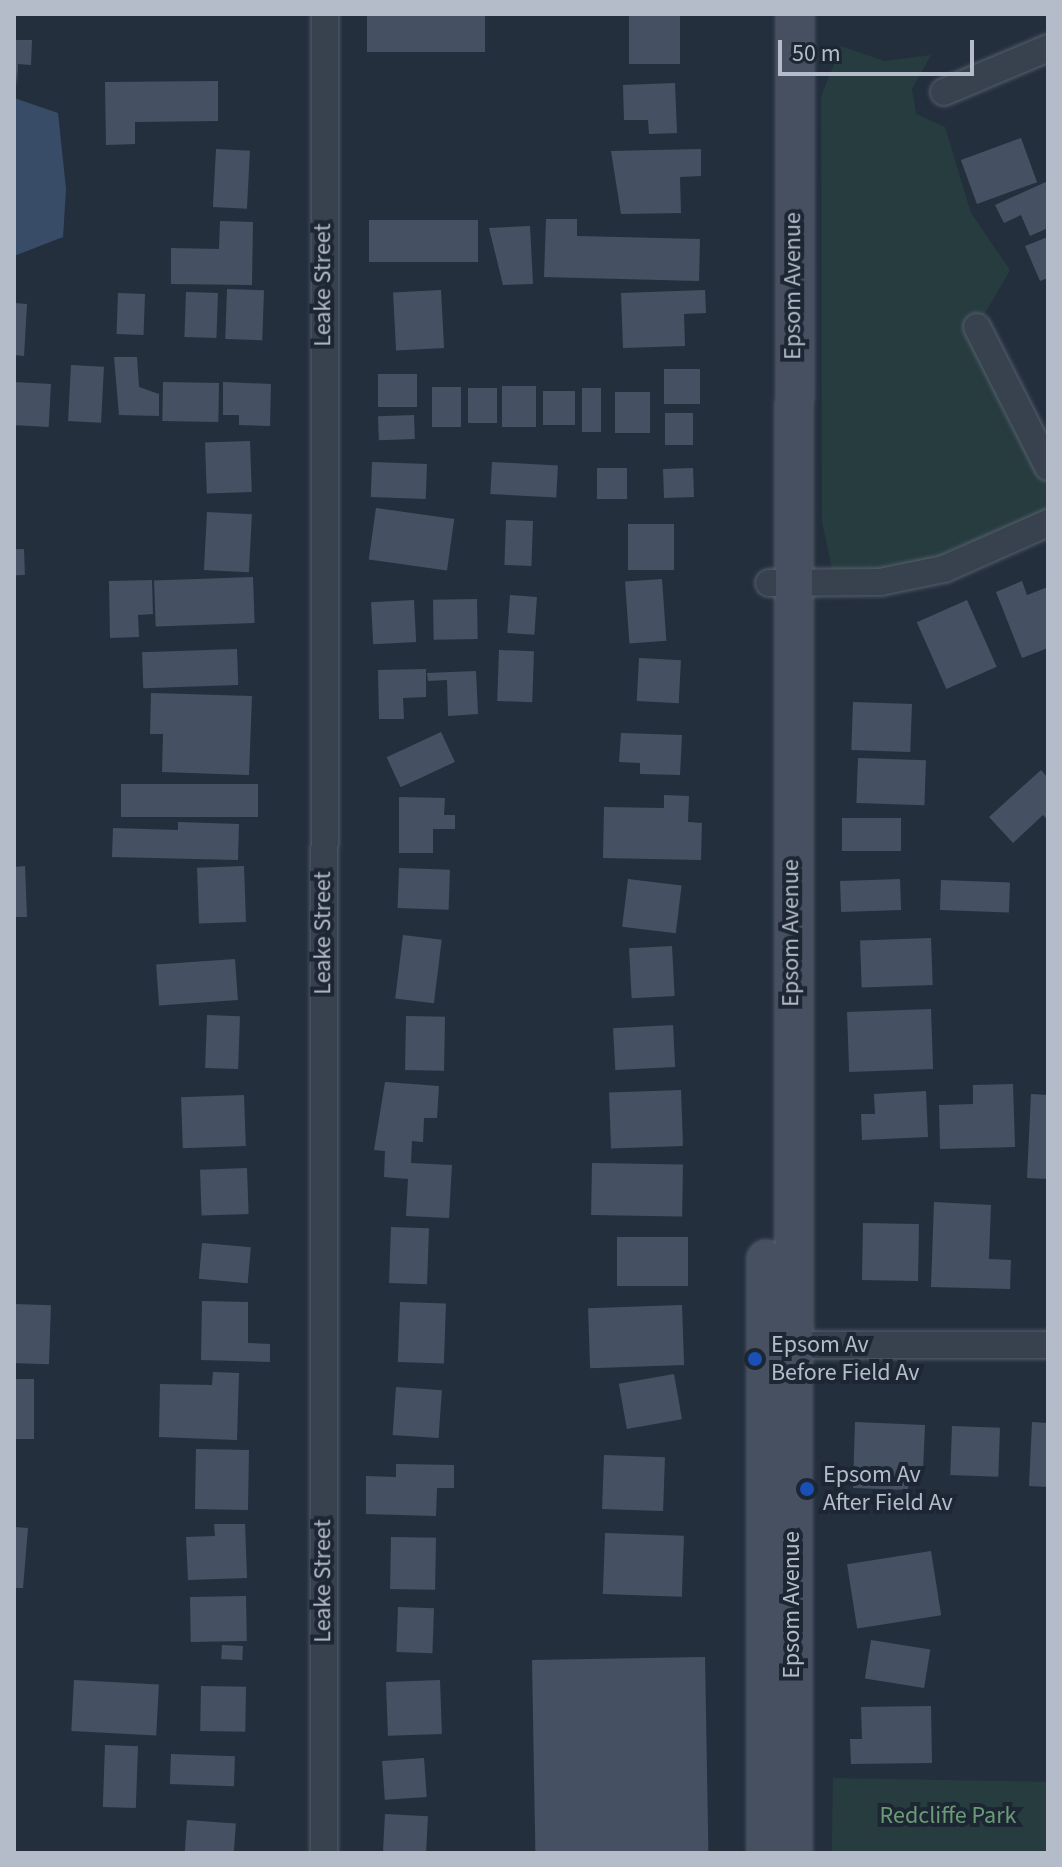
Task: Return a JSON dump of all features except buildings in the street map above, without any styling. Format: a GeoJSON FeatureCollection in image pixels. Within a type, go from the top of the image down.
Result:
{"type":"FeatureCollection","features":[{"type":"Feature","properties":{"kind":"street","name":"Leake Street"},"geometry":{"type":"LineString","coordinates":[[324,1853],[325,14]]}},
{"type":"Feature","properties":{"kind":"street","name":"Epsom Avenue"},"geometry":{"type":"LineString","coordinates":[[770,14],[781,583]]}},
{"type":"Feature","properties":{"kind":"street","name":"Epsom Avenue"},"geometry":{"type":"LineString","coordinates":[[766,1853],[778,1345],[781,583],[795,14]]}},
{"type":"Feature","properties":{"kind":"street"},"geometry":{"type":"LineString","coordinates":[[944,92],[1048,48]]}},
{"type":"Feature","properties":{"kind":"street"},"geometry":{"type":"LineString","coordinates":[[977,327],[1048,467]]}},
{"type":"Feature","properties":{"kind":"street"},"geometry":{"type":"LineString","coordinates":[[781,583],[880,582],[944,569],[1048,523]]}},
{"type":"Feature","properties":{"kind":"street","name":"Epsom Avenue"},"geometry":{"type":"LineString","coordinates":[[778,1345],[793,1853]]}},
{"type":"Feature","properties":{"kind":"street"},"geometry":{"type":"LineString","coordinates":[[778,1345],[1048,1345]]}},
{"type":"Feature","properties":{"kind":"green space"},"geometry":{"type":"Polygon","coordinates":[[[841,46],[884,61],[931,55],[912,89],[916,114],[945,127],[971,213],[1010,270],[977,327],[1048,467],[1048,523],[992,551],[835,582],[822,522],[821,97],[841,46]]]}},
{"type":"Feature","properties":{"kind":"green space","name":"Redcliffe Park"},"geometry":{"type":"Polygon","coordinates":[[[833,1778],[1048,1782],[1047,1853],[832,1853],[833,1778]]]}},
{"type":"Feature","properties":{"kind":"water"},"geometry":{"type":"Polygon","coordinates":[[[14,98],[58,113],[66,189],[63,237],[14,256],[14,98]]]}},
{"type":"Feature","properties":{"kind":"place","name":"Epsom Av Before Field Av"},"geometry":{"type":"Point","coordinates":[755,1359]}},
{"type":"Feature","properties":{"kind":"place","name":"Epsom Av After Field Av"},"geometry":{"type":"Point","coordinates":[807,1489]}}]}
